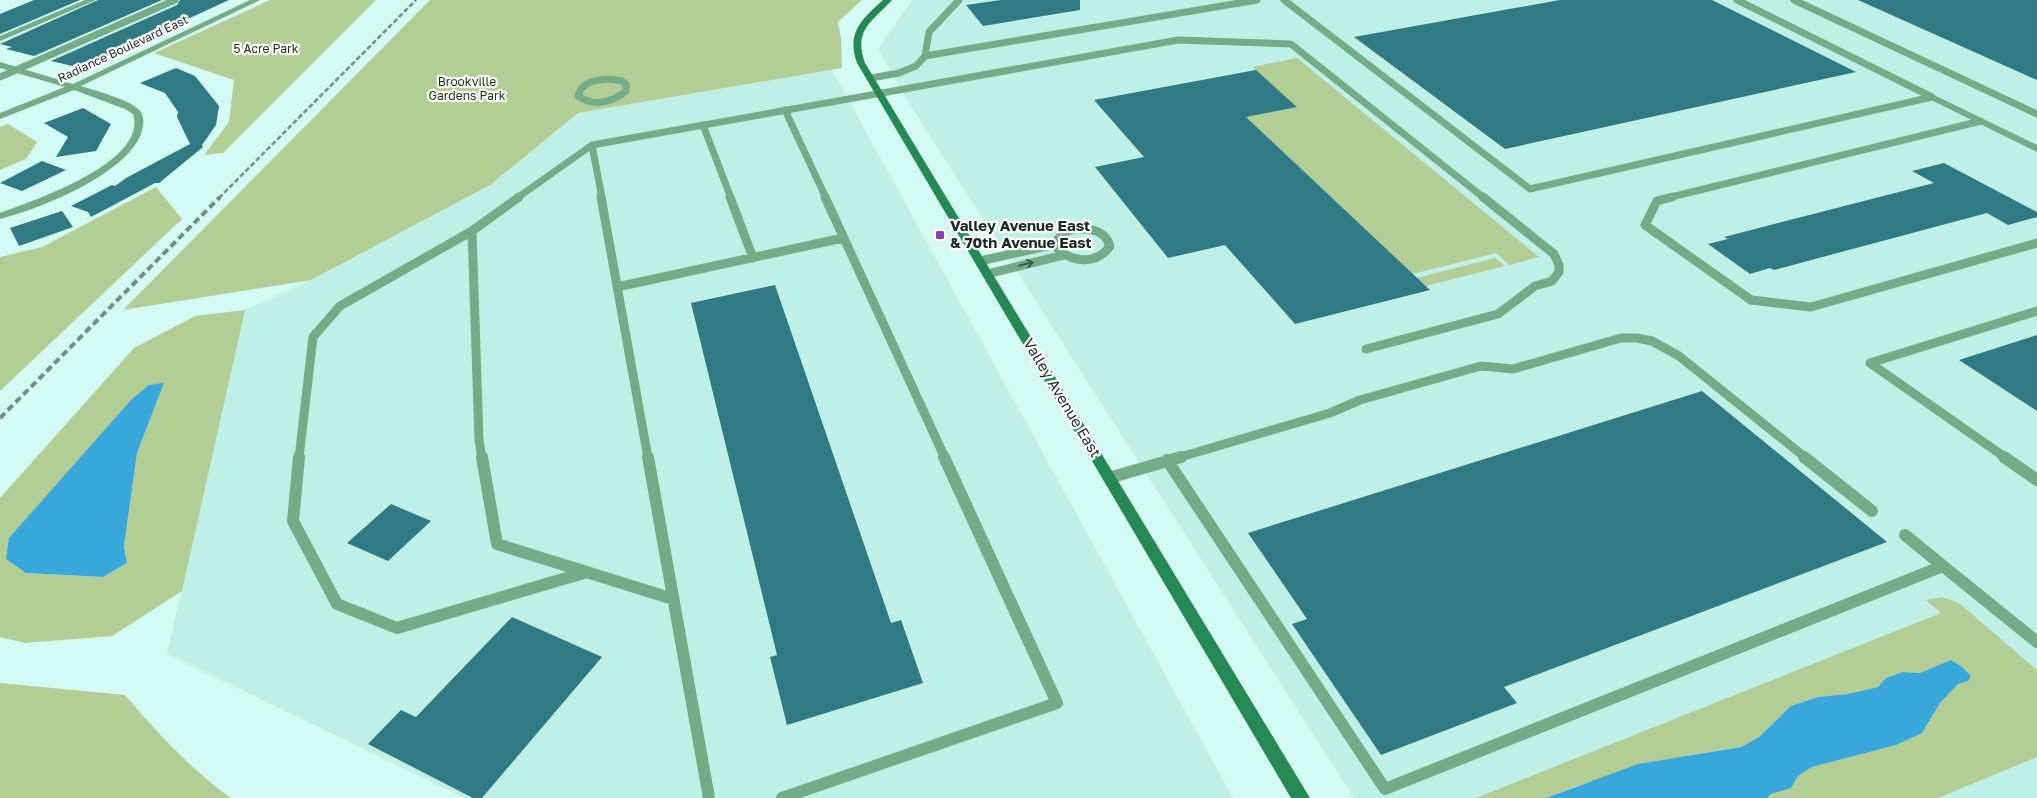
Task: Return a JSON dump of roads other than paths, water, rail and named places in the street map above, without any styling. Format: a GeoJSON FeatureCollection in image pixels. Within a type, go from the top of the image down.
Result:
{"type":"FeatureCollection","features":[{"type":"Feature","properties":{"kind":"main road","name":"Valley Avenue East"},"geometry":{"type":"LineString","coordinates":[[888,0],[858,32],[856,43],[858,56],[1301,798]]}},
{"type":"Feature","properties":{"kind":"street"},"geometry":{"type":"LineString","coordinates":[[0,39],[92,0]]}},
{"type":"Feature","properties":{"kind":"street","name":"Radiance Boulevard East"},"geometry":{"type":"LineString","coordinates":[[0,116],[73,88],[256,0]]}},
{"type":"Feature","properties":{"kind":"street"},"geometry":{"type":"LineString","coordinates":[[0,65],[117,100],[136,112],[139,121],[138,133],[130,146],[116,161],[93,176],[35,204],[0,216]]}},
{"type":"Feature","properties":{"kind":"street"},"geometry":{"type":"LineString","coordinates":[[1932,97],[2037,149]]}},
{"type":"Feature","properties":{"kind":"lane"},"geometry":{"type":"LineString","coordinates":[[0,77],[175,0]]}},
{"type":"Feature","properties":{"kind":"lane"},"geometry":{"type":"LineString","coordinates":[[871,78],[899,73],[916,66],[925,56],[929,32],[959,0]]}},
{"type":"Feature","properties":{"kind":"lane"},"geometry":{"type":"LineString","coordinates":[[925,56],[1257,0]]}},
{"type":"Feature","properties":{"kind":"lane"},"geometry":{"type":"LineString","coordinates":[[1284,0],[1530,189],[1932,97]]}},
{"type":"Feature","properties":{"kind":"lane"},"geometry":{"type":"LineString","coordinates":[[1737,0],[1932,97]]}},
{"type":"Feature","properties":{"kind":"lane"},"geometry":{"type":"LineString","coordinates":[[1794,0],[2037,114]]}},
{"type":"Feature","properties":{"kind":"lane"},"geometry":{"type":"LineString","coordinates":[[587,572],[397,628],[337,604],[293,521],[302,415],[312,337],[340,306],[472,231],[592,145],[1178,40],[1291,44],[1554,254],[1559,265],[1559,272],[1552,280],[1535,286],[1498,314],[1366,349]]}},
{"type":"Feature","properties":{"kind":"lane"},"geometry":{"type":"LineString","coordinates":[[608,79],[626,84],[626,91],[617,98],[593,102],[586,101],[578,96],[580,89],[585,85],[608,79]]}},
{"type":"Feature","properties":{"kind":"lane"},"geometry":{"type":"LineString","coordinates":[[782,798],[1057,703],[785,110]]}},
{"type":"Feature","properties":{"kind":"lane"},"geometry":{"type":"LineString","coordinates":[[1982,121],[1657,201],[1646,225],[1751,300],[1811,307],[2037,243]]}},
{"type":"Feature","properties":{"kind":"lane"},"geometry":{"type":"LineString","coordinates":[[703,125],[753,258]]}},
{"type":"Feature","properties":{"kind":"lane"},"geometry":{"type":"LineString","coordinates":[[592,145],[709,798]]}},
{"type":"Feature","properties":{"kind":"lane"},"geometry":{"type":"LineString","coordinates":[[980,261],[1056,244],[1062,234],[1075,229],[1100,232],[1109,241],[1110,246],[1108,251],[1097,258],[1080,260],[1064,255],[1056,244]]}},
{"type":"Feature","properties":{"kind":"lane"},"geometry":{"type":"LineString","coordinates":[[472,231],[479,440],[497,544],[673,599]]}},
{"type":"Feature","properties":{"kind":"lane"},"geometry":{"type":"LineString","coordinates":[[617,287],[844,238]]}},
{"type":"Feature","properties":{"kind":"lane"},"geometry":{"type":"LineString","coordinates":[[987,274],[1064,255]]}},
{"type":"Feature","properties":{"kind":"lane"},"geometry":{"type":"LineString","coordinates":[[2037,311],[1870,363],[2037,480]]}},
{"type":"Feature","properties":{"kind":"lane"},"geometry":{"type":"LineString","coordinates":[[1109,478],[1330,412],[1360,400],[1482,366],[1513,369],[1632,336],[1644,338],[1679,356],[1872,511]]}},
{"type":"Feature","properties":{"kind":"lane"},"geometry":{"type":"LineString","coordinates":[[1168,460],[1385,789],[1943,566]]}},
{"type":"Feature","properties":{"kind":"lane"},"geometry":{"type":"LineString","coordinates":[[1905,536],[2037,642]]}},
{"type":"Feature","properties":{"kind":"water"},"geometry":{"type":"Polygon","coordinates":[[[164,383],[137,453],[124,546],[127,563],[103,577],[26,573],[6,559],[9,538],[132,399],[149,385],[164,383]]]}},
{"type":"Feature","properties":{"kind":"water"},"geometry":{"type":"Polygon","coordinates":[[[1951,660],[1971,676],[1968,681],[1958,684],[1940,703],[1922,733],[1896,745],[1812,767],[1798,776],[1791,788],[1771,794],[1767,798],[1546,798],[1638,764],[1741,747],[1759,737],[1791,706],[1818,697],[1848,694],[1878,687],[1886,678],[1903,672],[1920,673],[1951,660]]]}},
{"type":"Feature","properties":{"kind":"railway"},"geometry":{"type":"LineString","coordinates":[[219,198],[416,0]]}},
{"type":"Feature","properties":{"kind":"railway"},"geometry":{"type":"LineString","coordinates":[[0,418],[220,197]]}},
{"type":"Feature","properties":{"kind":"place","name":"Valley Avenue East & 70th Avenue East"},"geometry":{"type":"Point","coordinates":[940,235]}},
{"type":"Feature","properties":{"kind":"park label","name":"5 Acre Park"},"geometry":{"type":"Point","coordinates":[266,49]}},
{"type":"Feature","properties":{"kind":"park label","name":"Brookville Gardens Park"},"geometry":{"type":"Point","coordinates":[467,89]}}]}
